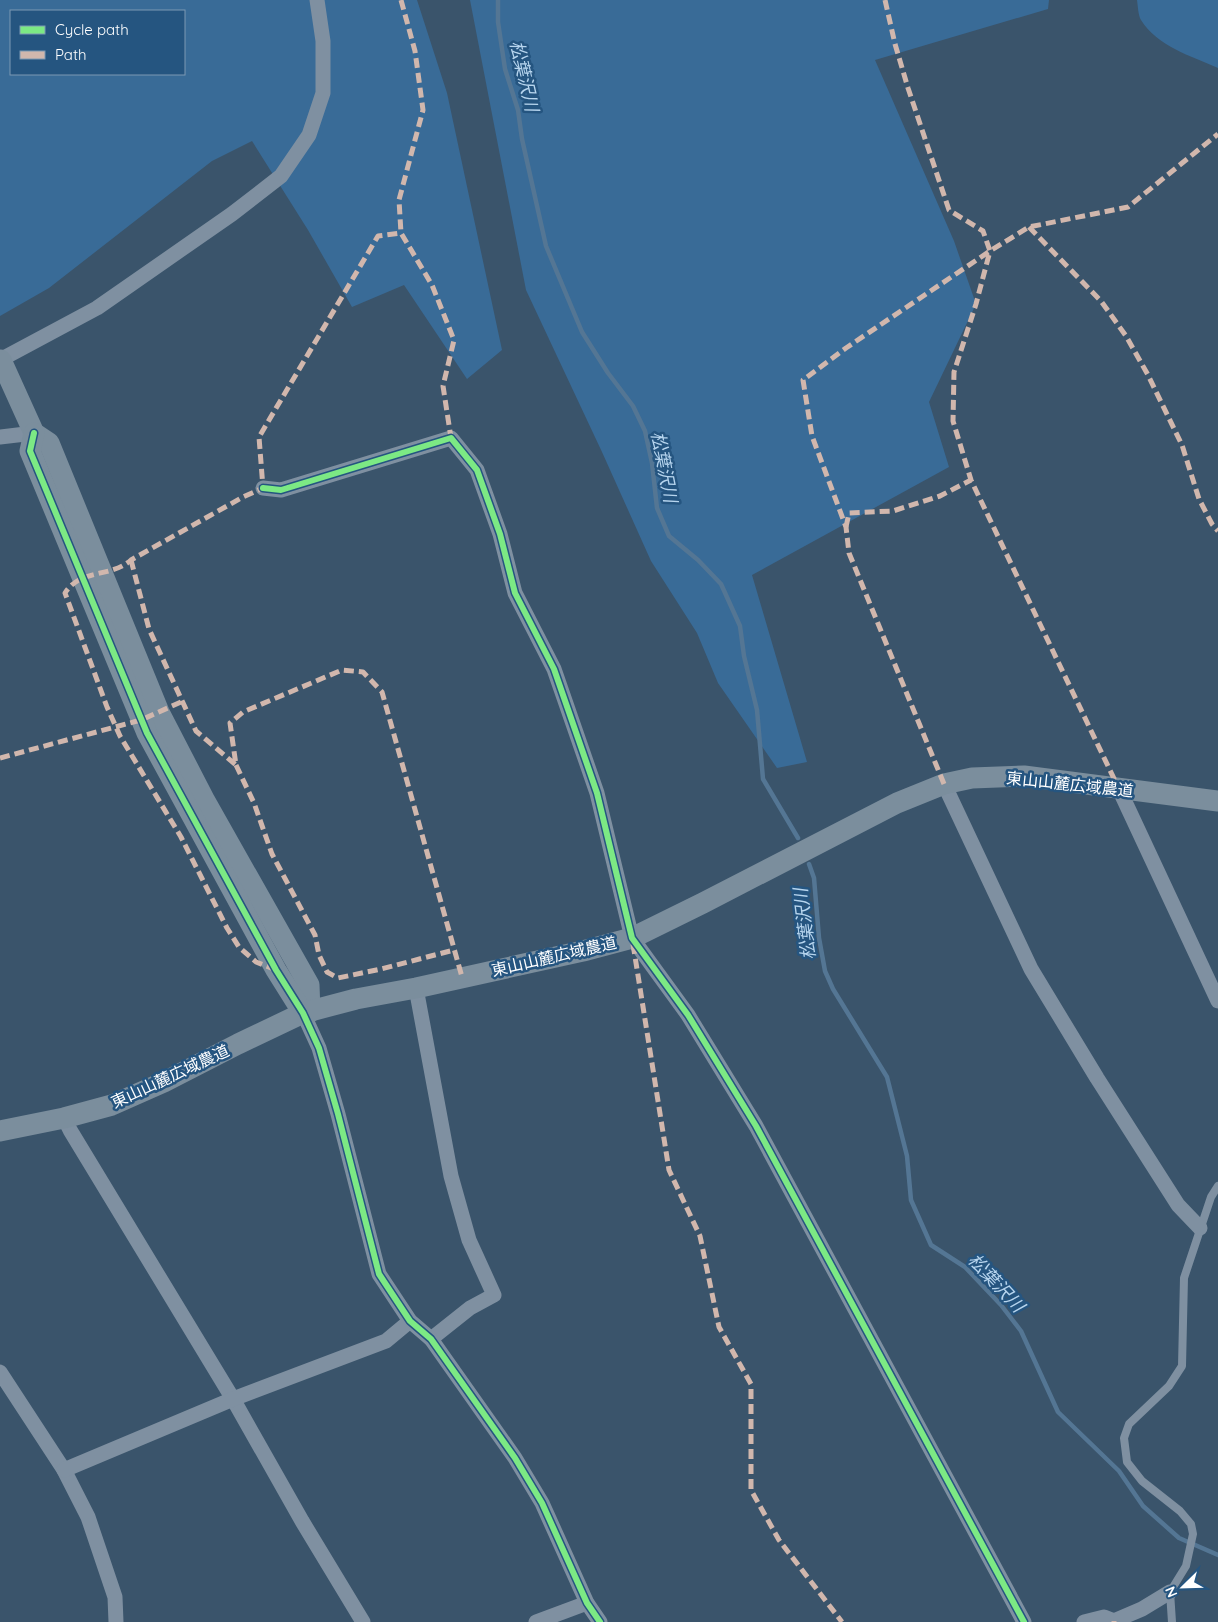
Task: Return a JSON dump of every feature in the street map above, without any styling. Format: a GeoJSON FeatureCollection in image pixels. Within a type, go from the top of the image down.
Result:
{"type":"FeatureCollection","features":[{"type":"Feature","properties":{"kind":"street"},"geometry":{"type":"LineString","coordinates":[[317,0],[323,40],[323,93],[309,135],[281,176],[232,214],[97,308],[0,360],[34,433],[49,443],[159,712],[205,801],[309,985],[307,1012],[335,1104],[379,1274],[410,1322],[431,1340],[515,1458],[542,1503],[587,1603],[600,1622]]}},
{"type":"Feature","properties":{"kind":"street"},"geometry":{"type":"LineString","coordinates":[[0,437],[34,433]]}},
{"type":"Feature","properties":{"kind":"street"},"geometry":{"type":"LineString","coordinates":[[263,488],[281,490],[451,438],[477,470],[500,534],[515,594],[554,669],[597,792],[632,938],[688,1015],[756,1126],[1024,1622]]}},
{"type":"Feature","properties":{"kind":"street","name":"東山山麓広域農道"},"geometry":{"type":"LineString","coordinates":[[0,1131],[64,1118],[112,1104],[147,1090],[307,1012],[356,999],[416,988],[583,951],[632,938],[897,803],[944,784],[972,778],[1024,776],[1218,801]]}},
{"type":"Feature","properties":{"kind":"street"},"geometry":{"type":"LineString","coordinates":[[944,784],[1032,969],[1097,1078],[1178,1205],[1200,1228]]}},
{"type":"Feature","properties":{"kind":"street"},"geometry":{"type":"LineString","coordinates":[[1119,789],[1218,1001]]}},
{"type":"Feature","properties":{"kind":"street"},"geometry":{"type":"LineString","coordinates":[[416,988],[451,1176],[469,1240],[494,1295],[470,1308],[431,1340]]}},
{"type":"Feature","properties":{"kind":"street"},"geometry":{"type":"LineString","coordinates":[[64,1118],[233,1399],[302,1521],[363,1622]]}},
{"type":"Feature","properties":{"kind":"street"},"geometry":{"type":"LineString","coordinates":[[64,1470],[233,1399],[386,1341],[410,1322]]}},
{"type":"Feature","properties":{"kind":"street"},"geometry":{"type":"LineString","coordinates":[[0,1372],[64,1470],[88,1517],[115,1597],[116,1622]]}},
{"type":"Feature","properties":{"kind":"street"},"geometry":{"type":"LineString","coordinates":[[1084,1622],[1104,1617],[1114,1621],[1142,1609],[1170,1592]]}},
{"type":"Feature","properties":{"kind":"street"},"geometry":{"type":"LineString","coordinates":[[536,1622],[587,1603]]}},
{"type":"Feature","properties":{"kind":"lane"},"geometry":{"type":"LineString","coordinates":[[1172,1622],[1170,1592],[1186,1566],[1190,1551],[1192,1524],[1180,1511],[1142,1481],[1127,1462],[1124,1438],[1129,1424],[1169,1386],[1182,1366],[1184,1278],[1211,1197],[1218,1186]]}},
{"type":"Feature","properties":{"kind":"shaded area"},"geometry":{"type":"Polygon","coordinates":[[[0,0],[417,0],[447,93],[502,350],[467,379],[404,285],[352,307],[308,230],[252,141],[212,161],[49,288],[0,316],[0,0]]]}},
{"type":"Feature","properties":{"kind":"shaded area"},"geometry":{"type":"Polygon","coordinates":[[[470,0],[1049,0],[1048,9],[875,60],[954,241],[976,304],[929,402],[949,467],[752,575],[807,762],[777,768],[718,683],[697,633],[651,561],[526,290],[470,0]]]}},
{"type":"Feature","properties":{"kind":"shaded area"},"geometry":{"type":"Polygon","coordinates":[[[1137,0],[1218,0],[1218,68],[1175,49],[1156,37],[1141,20],[1137,0]]]}},
{"type":"Feature","properties":{"kind":"waterway","name":"松葉沢川"},"geometry":{"type":"LineString","coordinates":[[498,0],[498,22],[505,69],[518,110],[522,139],[546,246],[582,332],[608,373],[633,406],[645,431],[652,463],[657,508],[669,536],[698,560],[721,584],[740,626],[744,656],[757,710],[763,779],[798,838]]}},
{"type":"Feature","properties":{"kind":"waterway","name":"松葉沢川"},"geometry":{"type":"LineString","coordinates":[[809,864],[814,878],[819,938],[825,971],[833,989],[887,1077],[907,1156],[911,1200],[931,1245],[965,1267],[1001,1305],[1021,1331],[1058,1412],[1119,1471],[1143,1506],[1179,1538],[1218,1555]]}},
{"type":"Feature","properties":{"kind":"marked path"},"geometry":{"type":"LineString","coordinates":[[401,0],[415,51],[423,110],[399,200],[401,233],[432,285],[454,340],[443,386],[451,438]]}},
{"type":"Feature","properties":{"kind":"marked path"},"geometry":{"type":"LineString","coordinates":[[885,0],[908,88],[949,210],[983,231],[990,251],[976,304],[954,372],[953,421],[971,480],[1119,789]]}},
{"type":"Feature","properties":{"kind":"marked path"},"geometry":{"type":"LineString","coordinates":[[944,784],[849,553],[846,527],[812,436],[803,380],[846,348],[1029,227],[1128,207],[1218,134]]}},
{"type":"Feature","properties":{"kind":"marked path"},"geometry":{"type":"LineString","coordinates":[[1029,227],[1101,301],[1126,336],[1148,375],[1182,445],[1199,499],[1212,524],[1218,531]]}},
{"type":"Feature","properties":{"kind":"marked path"},"geometry":{"type":"LineString","coordinates":[[276,970],[256,962],[239,947],[227,928],[181,837],[120,736],[107,707],[65,593],[79,580],[123,566],[243,497],[263,488],[259,437],[378,236],[401,233]]}},
{"type":"Feature","properties":{"kind":"marked path"},"geometry":{"type":"LineString","coordinates":[[846,527],[849,513],[893,511],[940,496],[971,480]]}},
{"type":"Feature","properties":{"kind":"marked path"},"geometry":{"type":"LineString","coordinates":[[131,560],[149,629],[196,731],[236,765],[230,723],[243,712],[342,670],[363,672],[382,692],[462,977]]}},
{"type":"Feature","properties":{"kind":"marked path"},"geometry":{"type":"LineString","coordinates":[[0,758],[141,720],[181,702]]}},
{"type":"Feature","properties":{"kind":"marked path"},"geometry":{"type":"LineString","coordinates":[[236,765],[254,803],[272,854],[315,935],[319,955],[327,972],[338,978],[454,950]]}},
{"type":"Feature","properties":{"kind":"marked path"},"geometry":{"type":"LineString","coordinates":[[633,944],[669,1170],[700,1236],[719,1327],[751,1384],[751,1490],[779,1540],[842,1622]]}},
{"type":"Feature","properties":{"kind":"cycle path"},"geometry":{"type":"LineString","coordinates":[[34,433],[30,451],[147,733],[276,970],[303,1013],[319,1048],[379,1274],[410,1321],[431,1339],[515,1458],[542,1503],[587,1603],[600,1622]]}},
{"type":"Feature","properties":{"kind":"cycle path"},"geometry":{"type":"LineString","coordinates":[[263,488],[281,490],[451,438],[477,470],[500,534],[515,593],[554,669],[597,793],[632,938],[688,1015],[756,1126],[1024,1622]]}}]}
